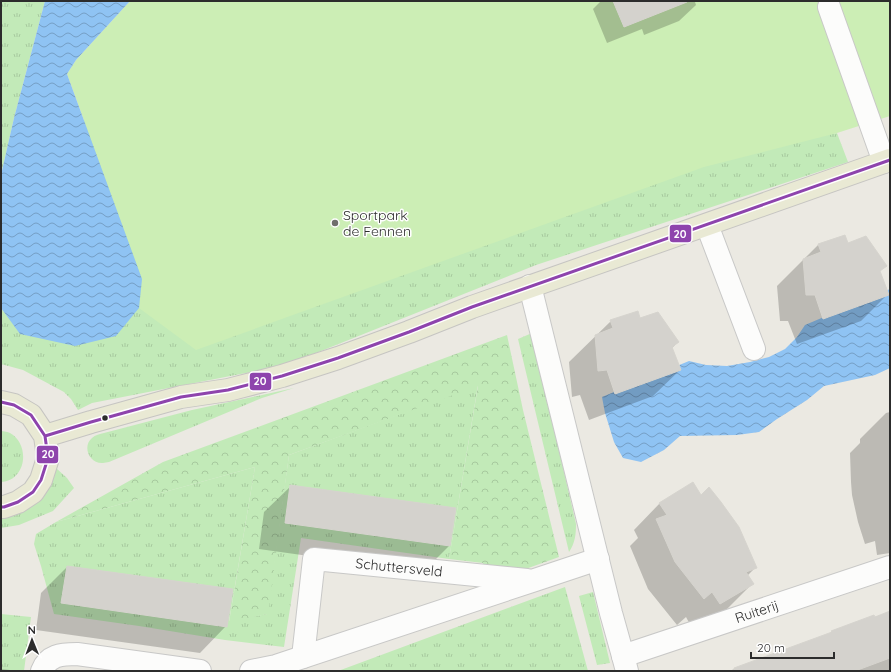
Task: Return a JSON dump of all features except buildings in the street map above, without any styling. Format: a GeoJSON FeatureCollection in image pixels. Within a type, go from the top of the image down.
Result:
{"type":"FeatureCollection","features":[{"type":"Feature","properties":{"kind":"main road"},"geometry":{"type":"LineString","coordinates":[[45,436],[181,397],[228,390],[282,376],[409,332],[530,286],[887,161]]}},
{"type":"Feature","properties":{"kind":"main road"},"geometry":{"type":"LineString","coordinates":[[1,402],[14,405],[31,415],[45,436],[48,458],[42,480],[33,492],[18,502],[1,507]]}},
{"type":"Feature","properties":{"kind":"street"},"geometry":{"type":"LineString","coordinates":[[830,7],[887,161]]}},
{"type":"Feature","properties":{"kind":"street"},"geometry":{"type":"LineString","coordinates":[[707,225],[754,349]]}},
{"type":"Feature","properties":{"kind":"street"},"geometry":{"type":"LineString","coordinates":[[530,286],[611,613],[625,663]]}},
{"type":"Feature","properties":{"kind":"street","name":"Schuttersveld"},"geometry":{"type":"LineString","coordinates":[[303,657],[314,559],[535,580]]}},
{"type":"Feature","properties":{"kind":"street","name":"Schuttersveld"},"geometry":{"type":"LineString","coordinates":[[251,671],[277,668],[303,657],[598,559]]}},
{"type":"Feature","properties":{"kind":"street","name":"Ruiterij"},"geometry":{"type":"LineString","coordinates":[[625,663],[890,567]]}},
{"type":"Feature","properties":{"kind":"street"},"geometry":{"type":"LineString","coordinates":[[42,671],[51,658],[64,654],[77,654],[200,671]]}},
{"type":"Feature","properties":{"kind":"green space"},"geometry":{"type":"Polygon","coordinates":[[[1,1],[45,1],[14,118],[1,175],[1,1]]]}},
{"type":"Feature","properties":{"kind":"green space"},"geometry":{"type":"Polygon","coordinates":[[[130,1],[648,168],[837,133],[848,162],[536,265],[296,361],[256,371],[92,403],[78,410],[71,399],[64,392],[23,370],[1,364],[1,308],[8,317],[130,1]]]}},
{"type":"Feature","properties":{"kind":"green space","name":"Sportpark de Fennen"},"geometry":{"type":"Polygon","coordinates":[[[130,1],[890,1],[890,116],[837,133],[704,167],[196,350],[139,308],[142,279],[67,74],[76,60],[130,1]]]}},
{"type":"Feature","properties":{"kind":"green space"},"geometry":{"type":"Polygon","coordinates":[[[532,333],[576,524],[575,539],[569,552],[518,339],[532,333]]]}},
{"type":"Feature","properties":{"kind":"green space"},"geometry":{"type":"Polygon","coordinates":[[[507,335],[523,410],[559,557],[520,571],[483,571],[483,563],[449,559],[478,386],[289,455],[268,614],[229,622],[255,467],[56,522],[163,462],[507,335]]]}},
{"type":"Feature","properties":{"kind":"green space"},"geometry":{"type":"Polygon","coordinates":[[[478,385],[449,559],[301,538],[284,647],[225,640],[54,614],[34,544],[36,534],[56,522],[255,467],[229,621],[267,614],[289,455],[478,385]]]}},
{"type":"Feature","properties":{"kind":"green space"},"geometry":{"type":"Polygon","coordinates":[[[294,388],[262,398],[109,462],[98,463],[88,454],[87,450],[89,441],[99,434],[192,410],[294,388]]]}},
{"type":"Feature","properties":{"kind":"green space"},"geometry":{"type":"Polygon","coordinates":[[[1,431],[10,433],[17,439],[21,446],[23,462],[16,476],[1,482],[1,431]]]}},
{"type":"Feature","properties":{"kind":"green space"},"geometry":{"type":"Polygon","coordinates":[[[56,468],[67,478],[74,488],[53,511],[19,525],[1,528],[1,516],[56,468]]]}},
{"type":"Feature","properties":{"kind":"green space"},"geometry":{"type":"Polygon","coordinates":[[[565,587],[588,671],[338,671],[565,587]]]}},
{"type":"Feature","properties":{"kind":"green space"},"geometry":{"type":"Polygon","coordinates":[[[593,592],[610,663],[597,665],[579,596],[593,592]]]}},
{"type":"Feature","properties":{"kind":"green space"},"geometry":{"type":"Polygon","coordinates":[[[1,614],[31,617],[24,671],[1,671],[1,614]]]}},
{"type":"Feature","properties":{"kind":"water"},"geometry":{"type":"Polygon","coordinates":[[[45,1],[130,1],[76,60],[67,74],[142,279],[139,308],[116,336],[75,346],[20,334],[1,308],[1,175],[14,118],[45,1]]]}},
{"type":"Feature","properties":{"kind":"water"},"geometry":{"type":"Polygon","coordinates":[[[890,289],[890,368],[875,375],[824,386],[807,400],[759,432],[737,435],[680,436],[664,450],[641,462],[623,458],[614,442],[605,413],[602,397],[689,361],[706,365],[727,366],[769,357],[785,349],[797,337],[805,325],[890,289]]]}},
{"type":"Feature","properties":{"kind":"transit line","name":"20"},"geometry":{"type":"LineString","coordinates":[[45,436],[181,397],[228,390],[282,376],[338,358],[472,307],[890,160]]}},
{"type":"Feature","properties":{"kind":"transit line","name":"20"},"geometry":{"type":"LineString","coordinates":[[1,402],[14,405],[31,415],[45,436],[48,458],[41,480],[33,492],[18,502],[1,507]]}},
{"type":"Feature","properties":{"kind":"place","name":"Sportpark de Fennen"},"geometry":{"type":"Point","coordinates":[335,223]}}]}
